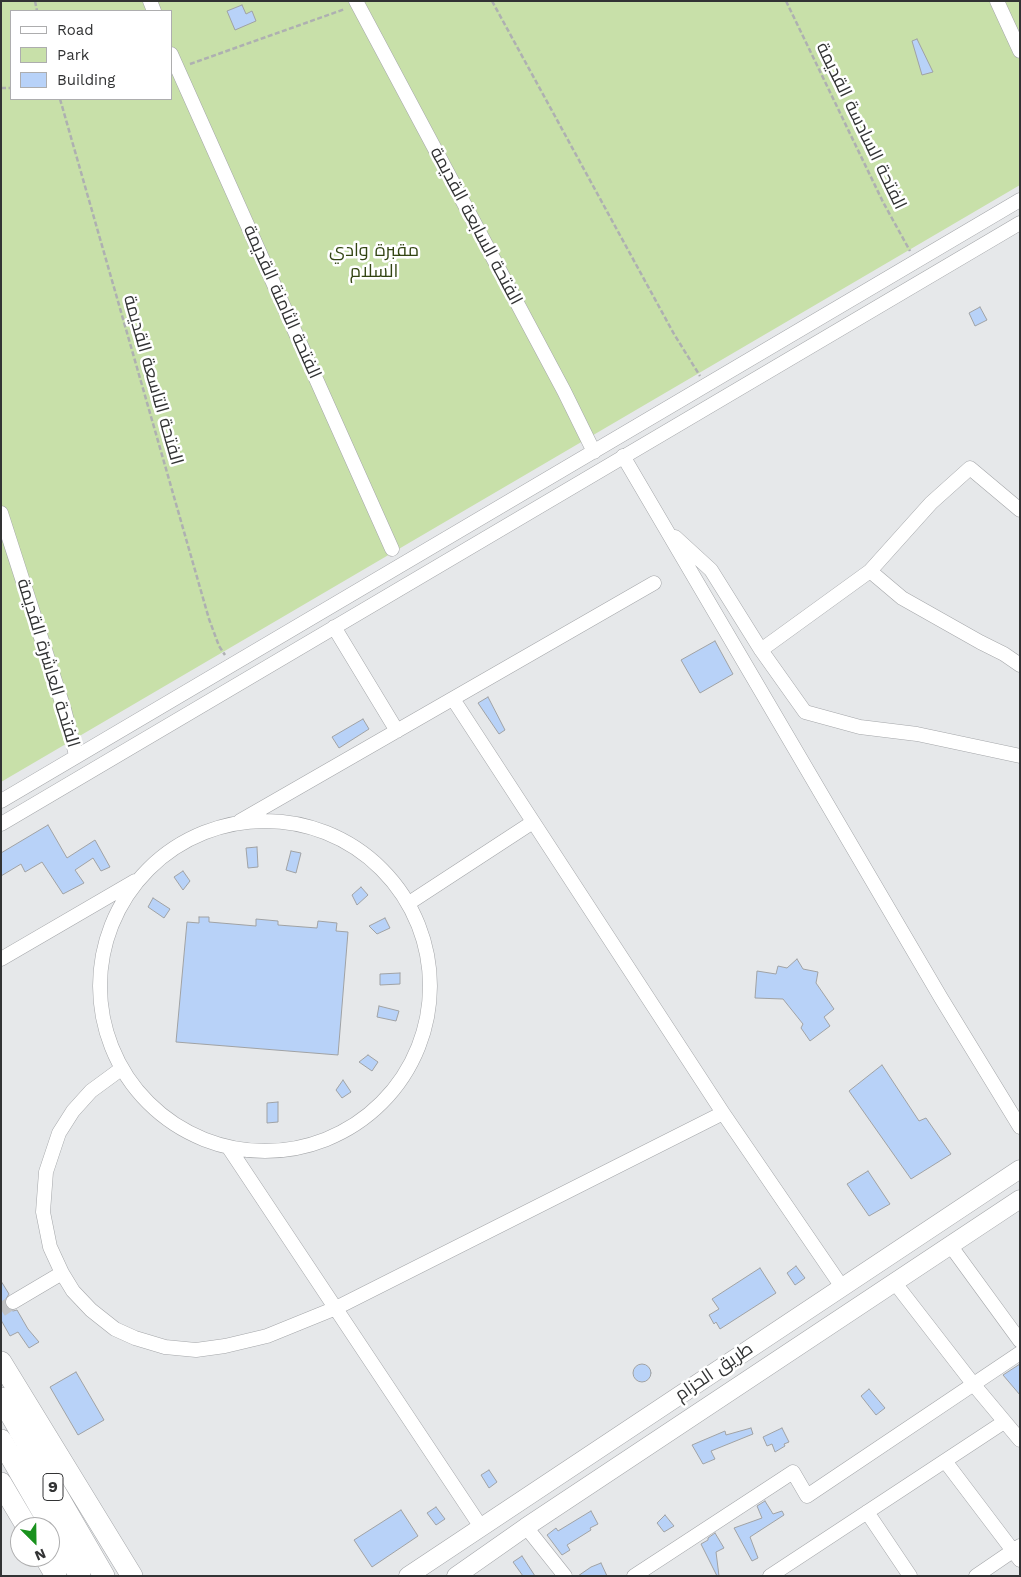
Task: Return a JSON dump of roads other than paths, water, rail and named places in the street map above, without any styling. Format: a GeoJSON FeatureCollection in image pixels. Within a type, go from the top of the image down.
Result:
{"type":"FeatureCollection","features":[{"type":"Feature","properties":{"kind":"highway"},"geometry":{"type":"LineString","coordinates":[[1,1362],[132,1576]]}},
{"type":"Feature","properties":{"kind":"highway","name":"9"},"geometry":{"type":"LineString","coordinates":[[1,1398],[104,1576]]}},
{"type":"Feature","properties":{"kind":"highway","name":"9"},"geometry":{"type":"LineString","coordinates":[[1,1440],[80,1576]]}},
{"type":"Feature","properties":{"kind":"highway"},"geometry":{"type":"LineString","coordinates":[[1,1484],[21,1517]]}},
{"type":"Feature","properties":{"kind":"main road","name":"طريق الحزام"},"geometry":{"type":"LineString","coordinates":[[408,1576],[1020,1169]]}},
{"type":"Feature","properties":{"kind":"main road","name":"طريق الحزام"},"geometry":{"type":"LineString","coordinates":[[456,1576],[526,1527],[1020,1199]]}},
{"type":"Feature","properties":{"kind":"street"},"geometry":{"type":"LineString","coordinates":[[997,1],[1020,51]]}},
{"type":"Feature","properties":{"kind":"street","name":"الفتحة السابعة القديمة"},"geometry":{"type":"LineString","coordinates":[[356,2],[564,391],[594,452]]}},
{"type":"Feature","properties":{"kind":"street","name":"الفتحة الثامنة القديمة"},"geometry":{"type":"LineString","coordinates":[[172,56],[392,549]]}},
{"type":"Feature","properties":{"kind":"street"},"geometry":{"type":"LineString","coordinates":[[1,801],[113,733],[1020,200]]}},
{"type":"Feature","properties":{"kind":"street"},"geometry":{"type":"LineString","coordinates":[[1,824],[1020,223]]}},
{"type":"Feature","properties":{"kind":"street"},"geometry":{"type":"LineString","coordinates":[[910,265],[904,277],[913,286]]}},
{"type":"Feature","properties":{"kind":"street"},"geometry":{"type":"LineString","coordinates":[[867,290],[875,293],[880,305]]}},
{"type":"Feature","properties":{"kind":"street"},"geometry":{"type":"LineString","coordinates":[[623,456],[936,989],[1020,1127]]}},
{"type":"Feature","properties":{"kind":"street"},"geometry":{"type":"LineString","coordinates":[[761,650],[870,571],[931,503],[970,468],[1020,510]]}},
{"type":"Feature","properties":{"kind":"street","name":"الفتحة العاشرة القديمة"},"geometry":{"type":"LineString","coordinates":[[1,513],[64,709],[76,755]]}},
{"type":"Feature","properties":{"kind":"street"},"geometry":{"type":"LineString","coordinates":[[664,527],[711,570],[761,650],[805,712],[860,727],[917,734],[1020,756]]}},
{"type":"Feature","properties":{"kind":"street"},"geometry":{"type":"LineString","coordinates":[[870,571],[902,598],[1004,654],[1020,665]]}},
{"type":"Feature","properties":{"kind":"street"},"geometry":{"type":"LineString","coordinates":[[238,822],[654,583]]}},
{"type":"Feature","properties":{"kind":"street"},"geometry":{"type":"LineString","coordinates":[[334,627],[397,731]]}},
{"type":"Feature","properties":{"kind":"street"},"geometry":{"type":"LineString","coordinates":[[453,699],[723,1113],[842,1287]]}},
{"type":"Feature","properties":{"kind":"street"},"geometry":{"type":"LineString","coordinates":[[154,710],[154,720],[162,728]]}},
{"type":"Feature","properties":{"kind":"street"},"geometry":{"type":"LineString","coordinates":[[113,733],[118,734],[125,740],[128,748]]}},
{"type":"Feature","properties":{"kind":"street"},"geometry":{"type":"LineString","coordinates":[[1,958],[138,879],[167,853],[200,833],[238,822],[271,820],[304,825],[336,836],[365,853],[390,876],[409,903],[424,938],[431,976],[428,1014],[417,1050],[398,1083],[372,1112],[341,1133],[305,1146],[267,1151],[229,1148],[196,1137],[167,1120],[141,1097],[121,1069],[105,1032],[98,992],[102,951],[116,913],[138,879]]}},
{"type":"Feature","properties":{"kind":"street"},"geometry":{"type":"LineString","coordinates":[[409,903],[533,822]]}},
{"type":"Feature","properties":{"kind":"street"},"geometry":{"type":"LineString","coordinates":[[121,1069],[91,1091],[73,1111],[59,1133],[46,1172],[43,1212],[50,1247],[73,1291],[91,1310],[115,1328],[135,1338],[165,1348],[196,1350],[225,1346],[267,1336],[336,1308],[723,1113]]}},
{"type":"Feature","properties":{"kind":"street"},"geometry":{"type":"LineString","coordinates":[[229,1148],[481,1527]]}},
{"type":"Feature","properties":{"kind":"street"},"geometry":{"type":"LineString","coordinates":[[950,1246],[1020,1341]]}},
{"type":"Feature","properties":{"kind":"street"},"geometry":{"type":"LineString","coordinates":[[13,1302],[62,1273]]}},
{"type":"Feature","properties":{"kind":"street"},"geometry":{"type":"LineString","coordinates":[[895,1283],[974,1385],[1020,1440]]}},
{"type":"Feature","properties":{"kind":"street"},"geometry":{"type":"LineString","coordinates":[[634,1576],[792,1472],[807,1496],[1020,1353]]}},
{"type":"Feature","properties":{"kind":"street"},"geometry":{"type":"LineString","coordinates":[[770,1576],[789,1571],[866,1512],[1004,1422]]}},
{"type":"Feature","properties":{"kind":"street"},"geometry":{"type":"LineString","coordinates":[[945,1461],[1018,1552],[976,1576]]}},
{"type":"Feature","properties":{"kind":"street"},"geometry":{"type":"LineString","coordinates":[[866,1512],[910,1576]]}},
{"type":"Feature","properties":{"kind":"street"},"geometry":{"type":"LineString","coordinates":[[526,1527],[564,1576]]}},
{"type":"Feature","properties":{"kind":"tunnel"},"geometry":{"type":"LineString","coordinates":[[1,1310],[13,1302]]}},
{"type":"Feature","properties":{"kind":"park label","name":"مقبرة وادي السلام"},"geometry":{"type":"Point","coordinates":[374,261]}}]}
